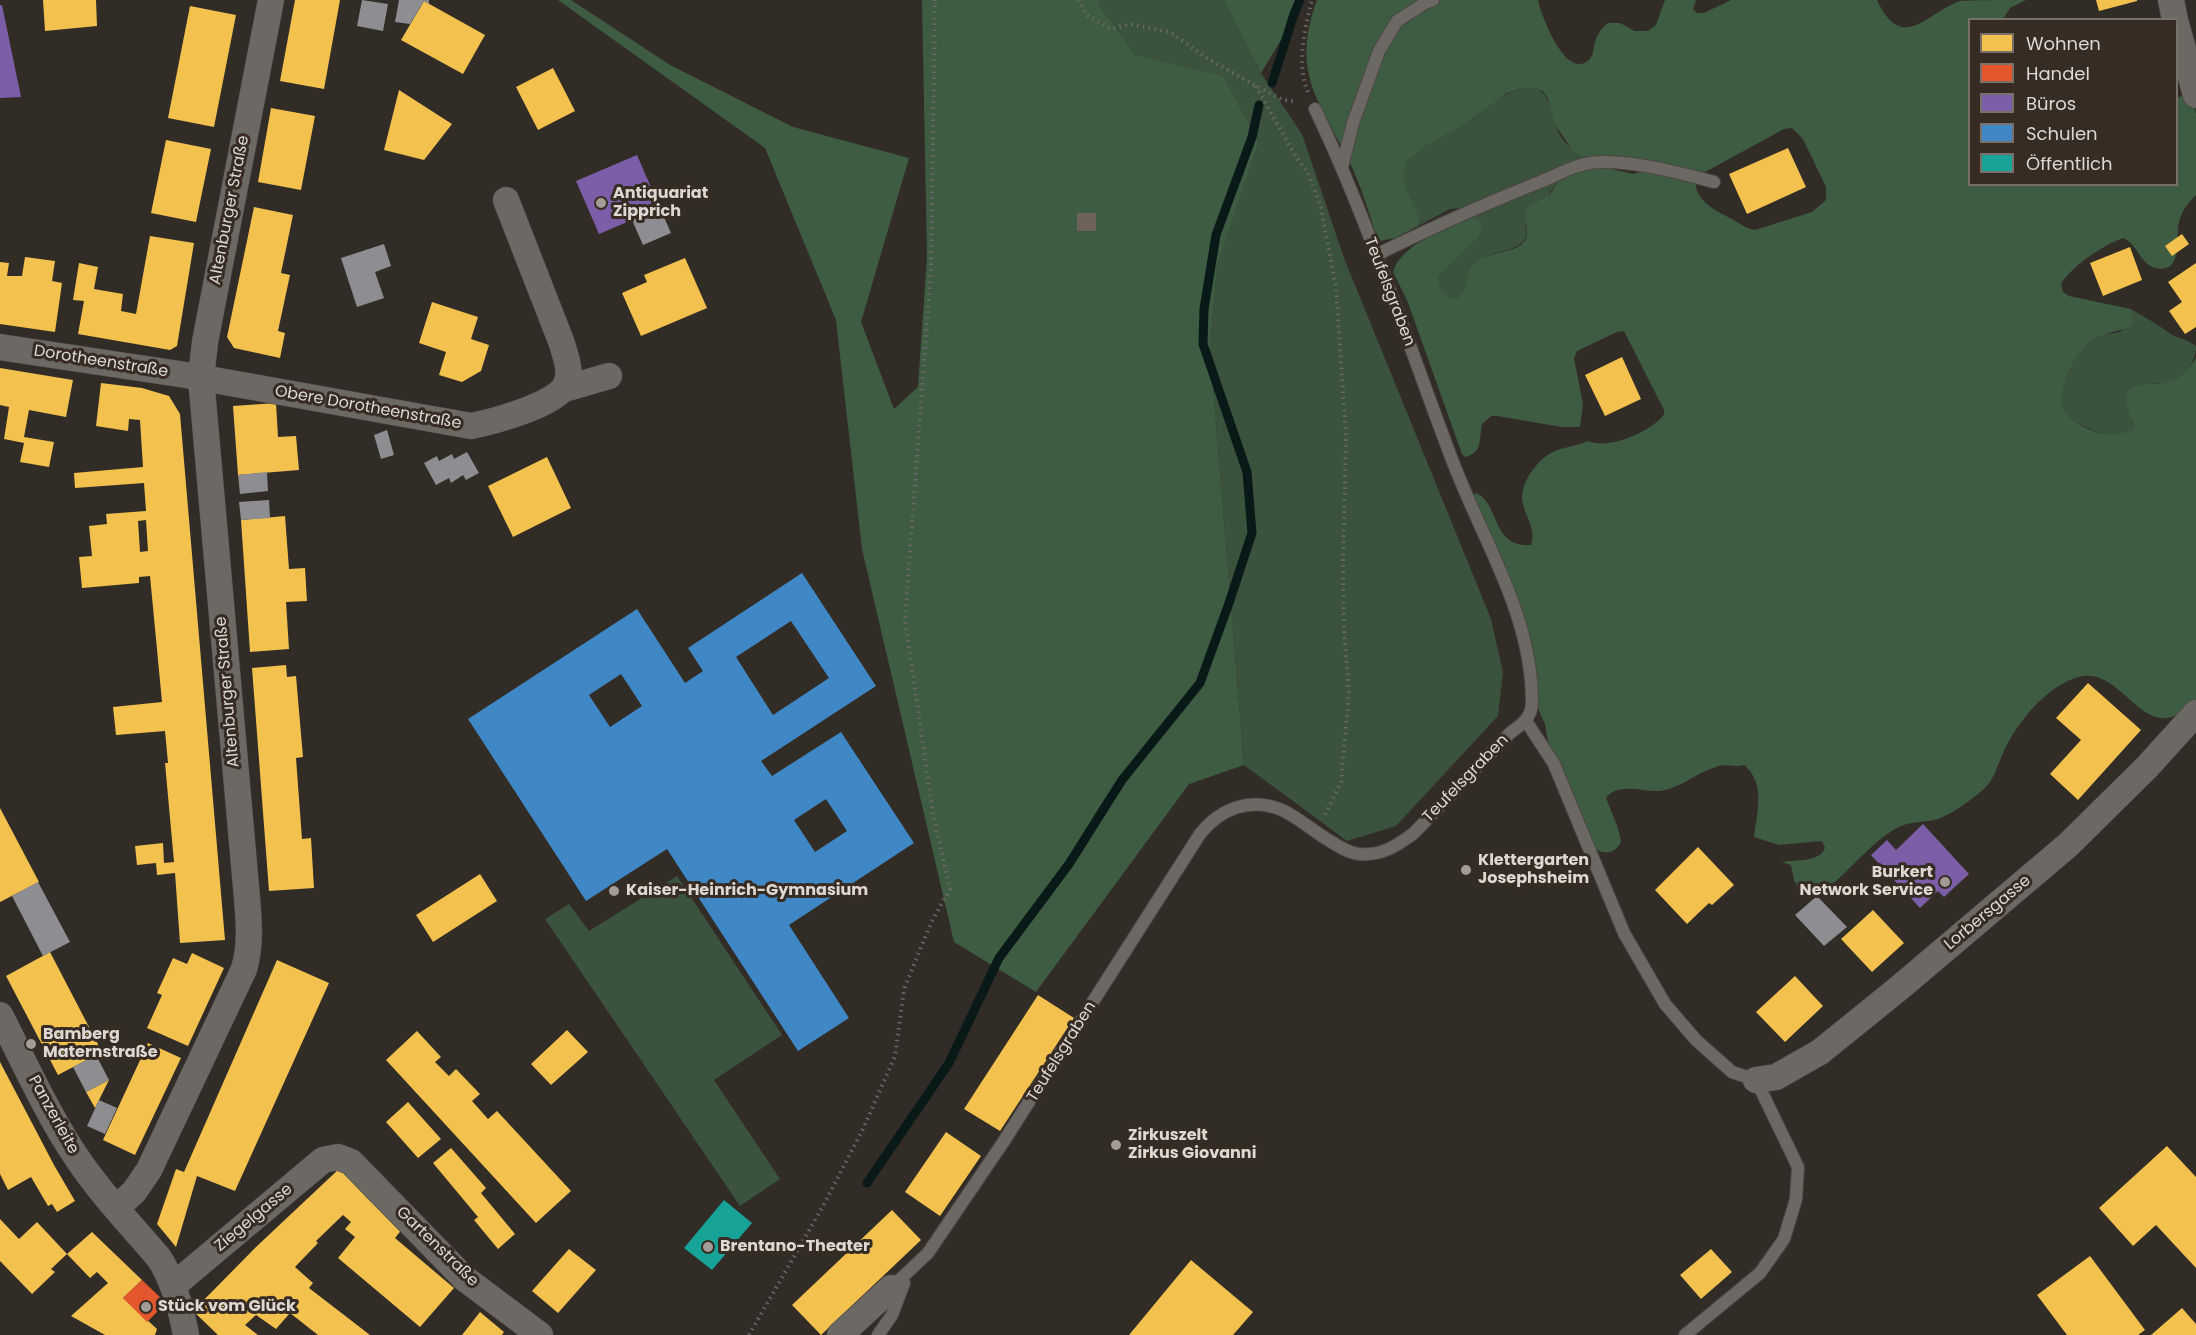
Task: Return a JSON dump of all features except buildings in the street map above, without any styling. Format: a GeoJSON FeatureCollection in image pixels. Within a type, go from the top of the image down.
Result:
{"type":"FeatureCollection","features":[{"type":"Feature","properties":{"kind":"street","name":"Altenburger Straße"},"geometry":{"type":"LineString","coordinates":[[116,1208],[134,1192],[149,1170],[244,969],[250,946],[201,378],[205,342],[271,0]]}},
{"type":"Feature","properties":{"kind":"street"},"geometry":{"type":"LineString","coordinates":[[2171,0],[2175,18]]}},
{"type":"Feature","properties":{"kind":"street"},"geometry":{"type":"LineString","coordinates":[[2178,29],[2196,95]]}},
{"type":"Feature","properties":{"kind":"street"},"geometry":{"type":"LineString","coordinates":[[506,200],[561,341],[567,362],[568,379],[564,389]]}},
{"type":"Feature","properties":{"kind":"street","name":"Dorotheenstraße"},"geometry":{"type":"LineString","coordinates":[[0,346],[201,378]]}},
{"type":"Feature","properties":{"kind":"street","name":"Obere Dorotheenstraße"},"geometry":{"type":"LineString","coordinates":[[201,378],[471,426],[512,416],[539,405],[564,389],[609,376]]}},
{"type":"Feature","properties":{"kind":"street","name":"Lorbersgasse"},"geometry":{"type":"LineString","coordinates":[[1756,1080],[1776,1077],[1820,1052],[1907,982],[2068,846],[2147,767],[2196,712]]}},
{"type":"Feature","properties":{"kind":"street","name":"Panzerleite"},"geometry":{"type":"LineString","coordinates":[[0,1016],[75,1156],[116,1208]]}},
{"type":"Feature","properties":{"kind":"street","name":"Ziegelgasse"},"geometry":{"type":"LineString","coordinates":[[174,1285],[322,1160],[338,1157]]}},
{"type":"Feature","properties":{"kind":"street","name":"Gartenstraße"},"geometry":{"type":"LineString","coordinates":[[338,1157],[351,1162],[464,1278],[540,1335]]}},
{"type":"Feature","properties":{"kind":"street"},"geometry":{"type":"LineString","coordinates":[[116,1208],[159,1258],[174,1285],[186,1335]]}},
{"type":"Feature","properties":{"kind":"street","name":"Teufelsgraben"},"geometry":{"type":"LineString","coordinates":[[840,1335],[899,1282]]}},
{"type":"Feature","properties":{"kind":"lane"},"geometry":{"type":"LineString","coordinates":[[1342,167],[1353,123],[1378,51],[1397,21],[1433,0]]}},
{"type":"Feature","properties":{"kind":"lane","name":"Teufelsgraben"},"geometry":{"type":"LineString","coordinates":[[878,1335],[892,1315],[899,1282],[928,1252],[1005,1141],[1210,821],[1228,809],[1261,804],[1283,811],[1345,849],[1358,854],[1385,851],[1397,846],[1414,833],[1510,733],[1526,721],[1532,705],[1530,676],[1521,625],[1504,579],[1452,460],[1342,167],[1315,109]]}},
{"type":"Feature","properties":{"kind":"lane"},"geometry":{"type":"LineString","coordinates":[[1376,255],[1459,216],[1579,166],[1600,162],[1623,164],[1665,170],[1714,182]]}},
{"type":"Feature","properties":{"kind":"lane"},"geometry":{"type":"LineString","coordinates":[[1526,721],[1554,764],[1624,933],[1665,1004],[1696,1041],[1732,1072],[1756,1080],[1798,1167],[1796,1199],[1784,1239],[1760,1273],[1685,1335]]}},
{"type":"Feature","properties":{"kind":"path"},"geometry":{"type":"LineString","coordinates":[[749,1335],[823,1206],[863,1129],[895,1056],[903,990],[931,923],[950,890],[933,814],[905,619],[931,269],[935,0]]}},
{"type":"Feature","properties":{"kind":"path"},"geometry":{"type":"LineString","coordinates":[[1078,0],[1087,15],[1111,29],[1130,24],[1170,32],[1207,58],[1256,86],[1281,99],[1298,102],[1315,109]]}},
{"type":"Feature","properties":{"kind":"path"},"geometry":{"type":"LineString","coordinates":[[1312,0],[1304,35],[1303,68],[1306,87],[1315,109]]}},
{"type":"Feature","properties":{"kind":"path"},"geometry":{"type":"LineString","coordinates":[[1256,86],[1296,157],[1308,173],[1320,204],[1336,287],[1346,438],[1343,561],[1344,630],[1349,693],[1341,782],[1325,816],[1309,828]]}},
{"type":"Feature","properties":{"kind":"green space"},"geometry":{"type":"Polygon","coordinates":[[[558,0],[571,0],[670,65],[793,127],[909,158],[861,322],[894,409],[918,387],[927,257],[922,0],[1098,0],[1103,11],[1136,55],[1223,75],[1259,143],[1217,266],[1210,349],[1244,765],[1189,784],[1036,992],[954,942],[862,549],[836,320],[765,148],[558,0]]]}},
{"type":"Feature","properties":{"kind":"green space"},"geometry":{"type":"Polygon","coordinates":[[[1098,0],[1224,0],[1261,73],[1302,134],[1344,258],[1491,619],[1503,672],[1498,716],[1396,826],[1347,841],[1244,765],[1210,349],[1217,266],[1259,143],[1223,75],[1136,55],[1103,11],[1098,0]]]}},
{"type":"Feature","properties":{"kind":"green space"},"geometry":{"type":"Polygon","coordinates":[[[1224,0],[1305,0],[1261,73],[1224,0]]]}},
{"type":"Feature","properties":{"kind":"green space"},"geometry":{"type":"Polygon","coordinates":[[[1317,0],[1538,0],[1556,44],[1572,62],[1580,64],[1591,58],[1597,36],[1608,23],[1620,23],[1635,31],[1648,31],[1656,25],[1665,0],[1696,0],[1693,9],[1697,13],[1704,13],[1731,0],[1877,0],[1886,16],[1896,25],[1905,27],[1915,25],[1960,1],[2026,0],[2010,8],[2004,18],[1968,18],[1968,186],[2178,186],[2178,98],[2190,92],[2196,114],[2196,195],[2180,218],[2175,260],[2165,268],[2151,266],[2123,238],[2089,257],[2066,277],[2061,284],[2063,292],[2069,296],[2131,309],[2133,317],[2131,326],[2101,335],[2086,345],[2069,373],[2062,393],[2062,403],[2069,417],[2086,428],[2107,434],[2126,432],[2134,428],[2126,404],[2130,389],[2135,386],[2172,381],[2184,373],[2196,358],[2196,700],[2177,715],[2161,718],[2147,713],[2108,682],[2093,676],[2075,678],[2064,683],[2052,690],[2023,719],[1990,781],[1980,793],[1946,816],[1900,826],[1887,834],[1836,881],[1823,887],[1799,888],[1794,880],[1791,865],[1782,862],[1806,860],[1818,856],[1825,848],[1822,841],[1779,845],[1754,837],[1758,789],[1751,772],[1744,765],[1716,767],[1675,787],[1660,791],[1624,789],[1611,793],[1606,798],[1621,842],[1610,852],[1596,849],[1548,741],[1545,724],[1539,711],[1535,676],[1472,497],[1476,493],[1484,498],[1502,533],[1509,540],[1518,544],[1531,545],[1532,529],[1522,497],[1526,482],[1534,468],[1555,451],[1588,441],[1607,443],[1629,438],[1658,421],[1664,415],[1664,410],[1624,331],[1617,332],[1577,351],[1574,358],[1583,404],[1580,427],[1562,427],[1491,416],[1482,424],[1477,449],[1465,457],[1407,300],[1393,272],[1397,262],[1405,253],[1426,238],[1472,217],[1481,220],[1482,231],[1478,238],[1438,276],[1441,288],[1446,295],[1457,299],[1465,287],[1472,265],[1484,257],[1513,249],[1524,242],[1527,235],[1526,209],[1550,194],[1560,179],[1586,169],[1603,167],[1633,174],[1644,171],[1574,152],[1555,125],[1548,99],[1543,91],[1536,88],[1520,89],[1507,93],[1467,123],[1423,147],[1406,162],[1403,175],[1406,189],[1420,219],[1418,226],[1395,238],[1380,241],[1354,172],[1312,86],[1307,48],[1309,26],[1317,0]],[[1792,128],[1784,129],[1696,177],[1697,192],[1706,203],[1742,225],[1755,230],[1812,212],[1826,200],[1826,187],[1803,139],[1792,128]]]}},
{"type":"Feature","properties":{"kind":"green space"},"geometry":{"type":"Polygon","coordinates":[[[1537,88],[1547,99],[1558,130],[1567,144],[1597,157],[1464,208],[1450,209],[1418,226],[1420,219],[1406,192],[1403,176],[1403,169],[1411,155],[1426,144],[1473,119],[1504,96],[1519,90],[1537,88]]]}},
{"type":"Feature","properties":{"kind":"green space"},"geometry":{"type":"Polygon","coordinates":[[[1560,179],[1525,226],[1524,240],[1513,248],[1483,258],[1470,271],[1461,297],[1453,300],[1447,297],[1438,276],[1478,238],[1482,231],[1481,220],[1472,217],[1560,179]]]}},
{"type":"Feature","properties":{"kind":"green space"},"geometry":{"type":"Polygon","coordinates":[[[2131,309],[2172,335],[2196,346],[2194,358],[2192,364],[2180,377],[2167,383],[2150,384],[2126,401],[2134,428],[2122,435],[2105,434],[2076,422],[2063,410],[2062,391],[2078,355],[2099,336],[2121,331],[2133,317],[2131,309]]]}},
{"type":"Feature","properties":{"kind":"green space"},"geometry":{"type":"Polygon","coordinates":[[[677,876],[782,1035],[714,1080],[780,1179],[740,1206],[545,919],[569,904],[589,931],[677,876]]]}},
{"type":"Feature","properties":{"kind":"waterway"},"geometry":{"type":"LineString","coordinates":[[1272,83],[1300,0]]}},
{"type":"Feature","properties":{"kind":"waterway"},"geometry":{"type":"LineString","coordinates":[[867,1183],[949,1063],[999,958],[1069,864],[1122,780],[1200,683],[1252,533],[1247,472],[1203,344],[1204,309],[1216,235],[1252,137],[1259,105]]}},
{"type":"Feature","properties":{"kind":"place","name":"Antiquariat Zipprich"},"geometry":{"type":"Point","coordinates":[601,203]}},
{"type":"Feature","properties":{"kind":"place","name":"Klettergarten Josephsheim"},"geometry":{"type":"Point","coordinates":[1466,870]}},
{"type":"Feature","properties":{"kind":"place","name":"Burkert Network Service"},"geometry":{"type":"Point","coordinates":[1945,882]}},
{"type":"Feature","properties":{"kind":"place","name":"Kaiser-Heinrich-Gymnasium"},"geometry":{"type":"Point","coordinates":[614,891]}},
{"type":"Feature","properties":{"kind":"place","name":"Bamberg Maternstraße"},"geometry":{"type":"Point","coordinates":[31,1044]}},
{"type":"Feature","properties":{"kind":"place","name":"Zirkuszelt Zirkus Giovanni"},"geometry":{"type":"Point","coordinates":[1116,1145]}},
{"type":"Feature","properties":{"kind":"place","name":"Brentano-Theater"},"geometry":{"type":"Point","coordinates":[708,1247]}},
{"type":"Feature","properties":{"kind":"place","name":"Stück vom Glück"},"geometry":{"type":"Point","coordinates":[146,1307]}}]}
